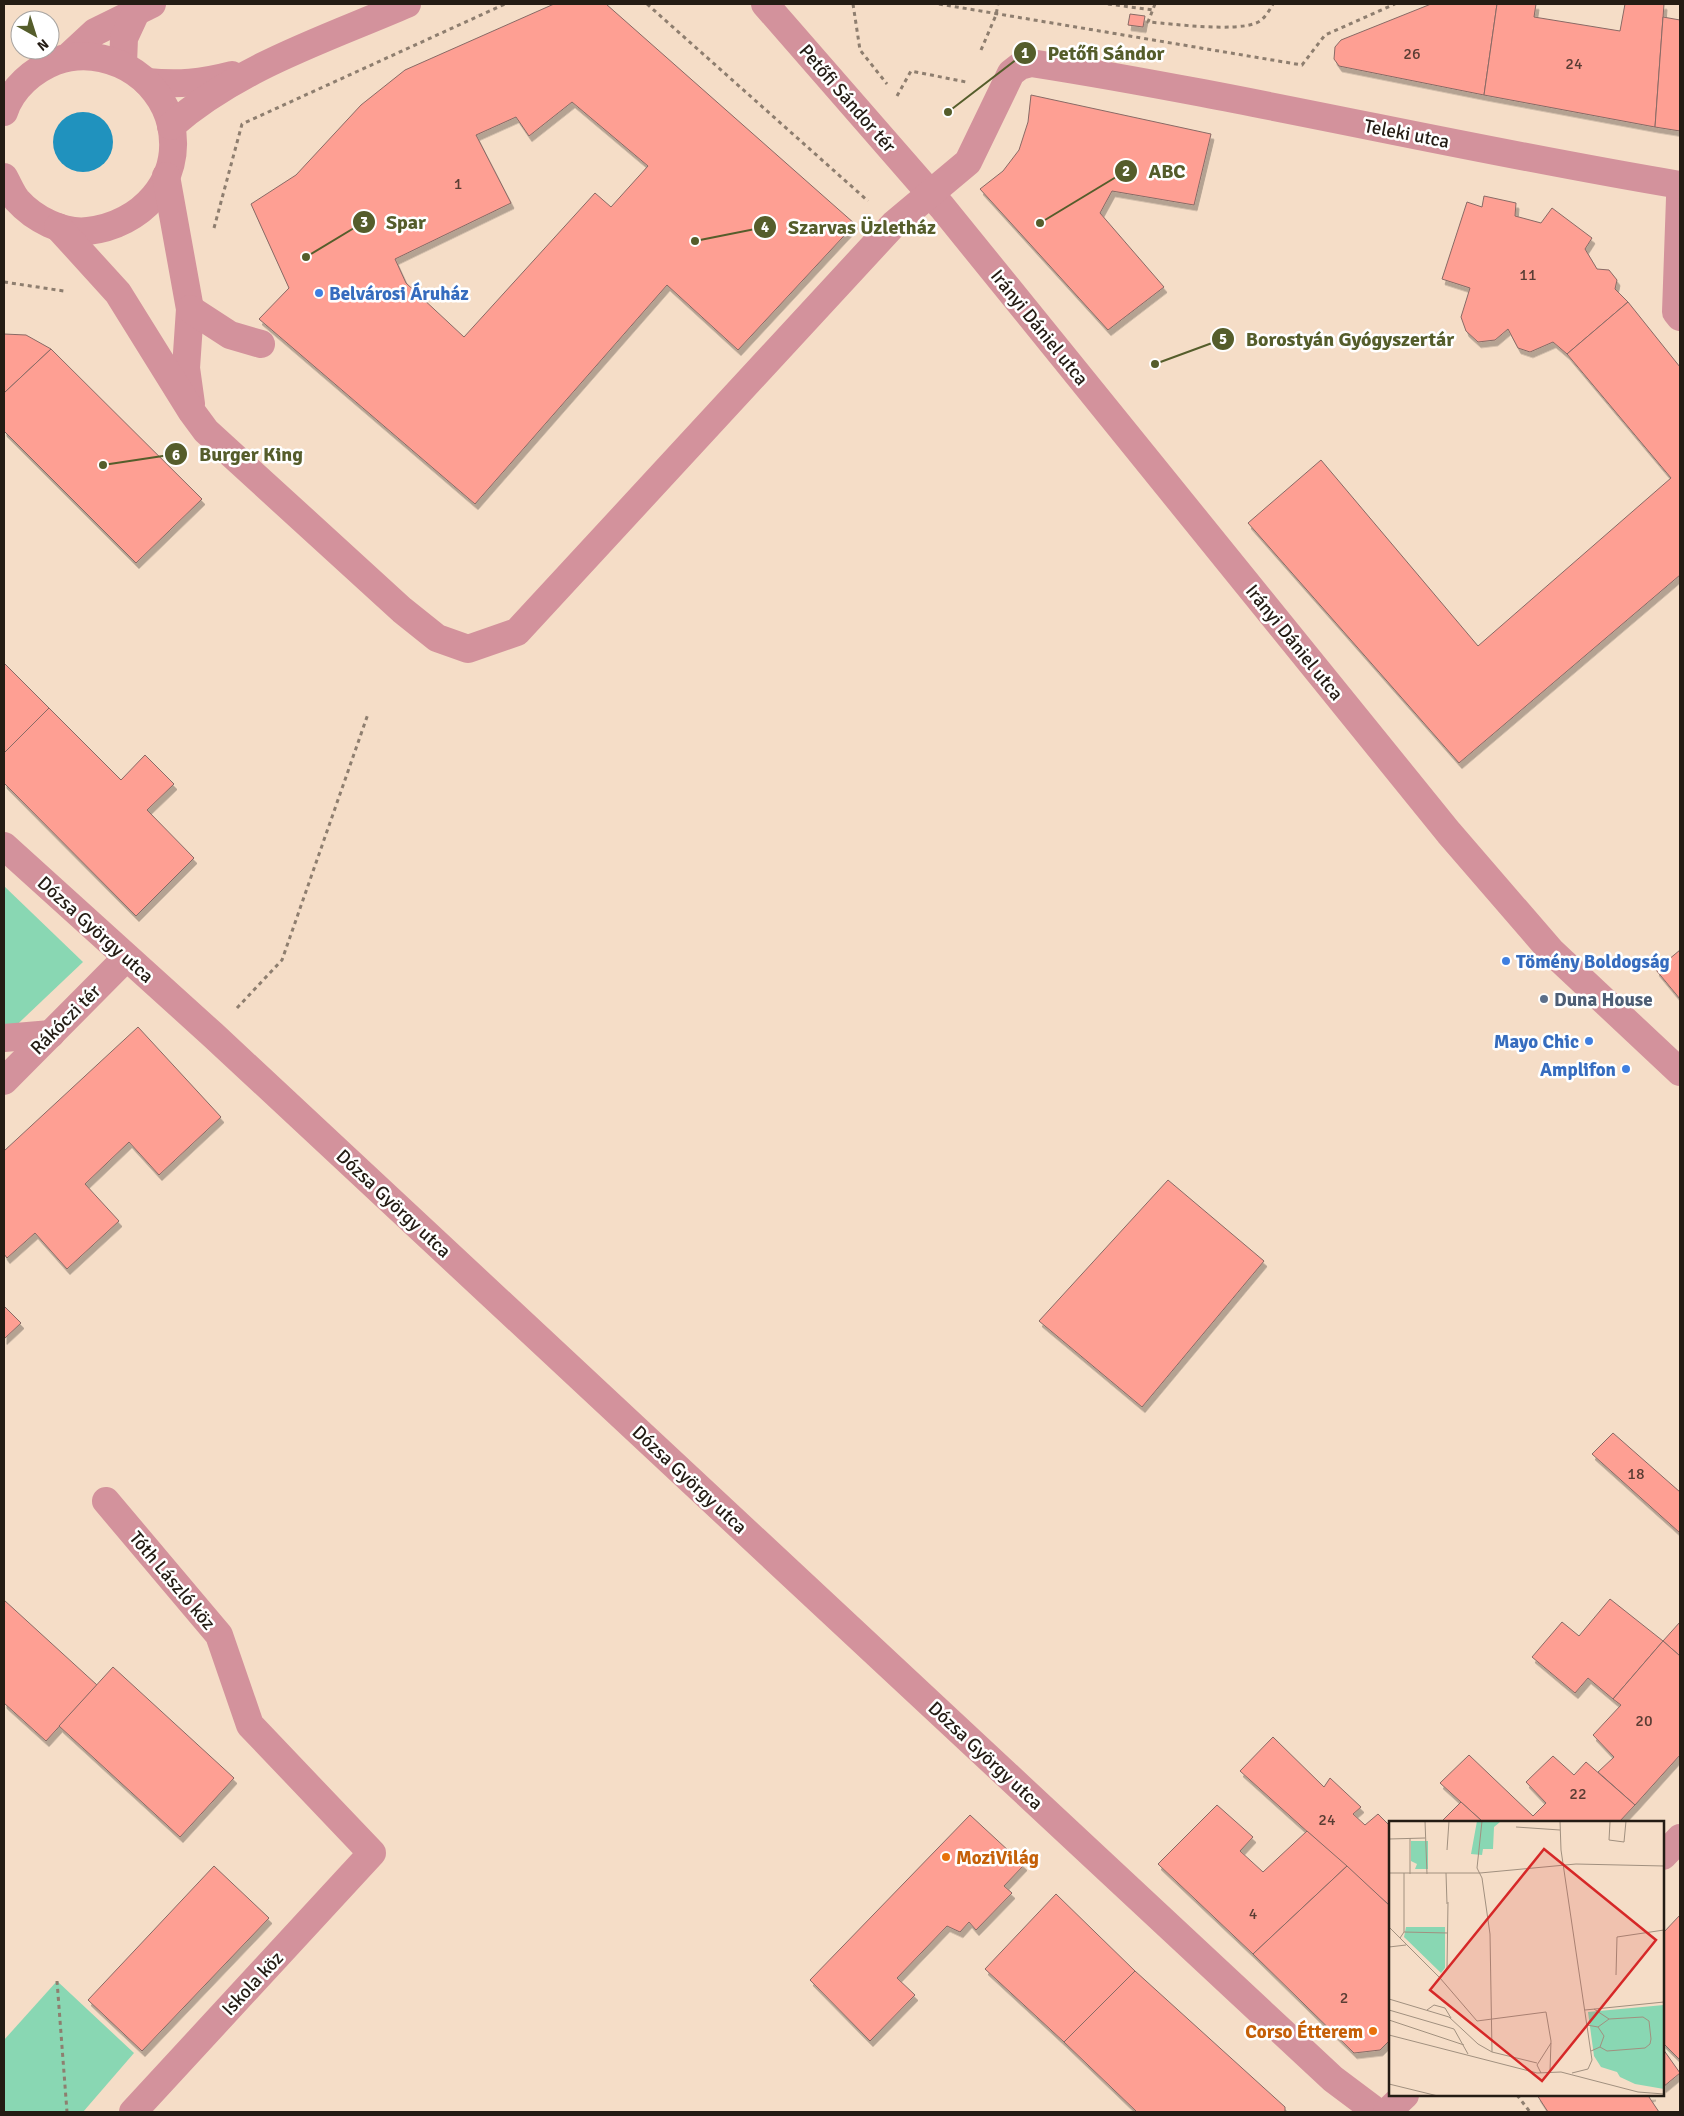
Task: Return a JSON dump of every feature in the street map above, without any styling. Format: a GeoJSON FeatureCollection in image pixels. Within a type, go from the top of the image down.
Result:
{"type":"FeatureCollection","features":[{"type":"Feature","properties":{"kind":"street"},"geometry":{"type":"LineString","coordinates":[[171,126],[207,98],[251,71],[407,4]]}},
{"type":"Feature","properties":{"kind":"street","name":"Petőfi Sándor tér"},"geometry":{"type":"LineString","coordinates":[[764,4],[930,193]]}},
{"type":"Feature","properties":{"kind":"street"},"geometry":{"type":"LineString","coordinates":[[68,58],[95,32],[145,7]]}},
{"type":"Feature","properties":{"kind":"street"},"geometry":{"type":"LineString","coordinates":[[123,64],[124,38],[145,7]]}},
{"type":"Feature","properties":{"kind":"street"},"geometry":{"type":"LineString","coordinates":[[4,112],[7,103],[23,82],[43,66],[68,58],[97,56],[123,64],[147,82],[164,106],[171,126],[172,152],[166,176],[152,200],[133,216],[106,229],[84,232],[58,227],[36,217],[8,193]]}},
{"type":"Feature","properties":{"kind":"street","name":"Teleki utca"},"geometry":{"type":"LineString","coordinates":[[58,227],[118,293],[192,412],[206,431],[402,610],[437,638],[468,649],[517,632],[894,224],[968,162],[1002,90],[1012,73],[1020,66],[1031,63],[1134,79],[1601,172],[1680,185]]}},
{"type":"Feature","properties":{"kind":"street"},"geometry":{"type":"LineString","coordinates":[[147,82],[176,85],[210,81],[251,71]]}},
{"type":"Feature","properties":{"kind":"street"},"geometry":{"type":"LineString","coordinates":[[166,176],[190,309],[186,368],[192,412]]}},
{"type":"Feature","properties":{"kind":"street","name":"Irányi Dániel utca"},"geometry":{"type":"LineString","coordinates":[[930,193],[1449,833],[1551,951],[1680,1072]]}},
{"type":"Feature","properties":{"kind":"street"},"geometry":{"type":"LineString","coordinates":[[1680,198],[1676,312],[1680,317]]}},
{"type":"Feature","properties":{"kind":"street"},"geometry":{"type":"LineString","coordinates":[[190,309],[230,336],[260,344]]}},
{"type":"Feature","properties":{"kind":"street","name":"Dózsa György utca"},"geometry":{"type":"LineString","coordinates":[[4,846],[126,958],[213,1034],[1326,2072],[1377,2112]]}},
{"type":"Feature","properties":{"kind":"street","name":"Rákóczi tér"},"geometry":{"type":"LineString","coordinates":[[4,1081],[126,958]]}},
{"type":"Feature","properties":{"kind":"street"},"geometry":{"type":"LineString","coordinates":[[4,1038],[51,1034]]}},
{"type":"Feature","properties":{"kind":"street","name":"Tóth László köz"},"geometry":{"type":"LineString","coordinates":[[106,1501],[219,1635],[250,1725],[372,1853]]}},
{"type":"Feature","properties":{"kind":"street"},"geometry":{"type":"LineString","coordinates":[[1664,1855],[1680,1838]]}},
{"type":"Feature","properties":{"kind":"street","name":"Iskola köz"},"geometry":{"type":"LineString","coordinates":[[133,2112],[372,1853]]}},
{"type":"Feature","properties":{"kind":"street"},"geometry":{"type":"LineString","coordinates":[[1387,2112],[1405,2096]]}},
{"type":"Feature","properties":{"kind":"path"},"geometry":{"type":"LineString","coordinates":[[183,263],[208,253],[242,124],[505,4]]}},
{"type":"Feature","properties":{"kind":"path"},"geometry":{"type":"LineString","coordinates":[[853,4],[860,50],[903,104]]}},
{"type":"Feature","properties":{"kind":"path"},"geometry":{"type":"LineString","coordinates":[[939,4],[1302,65],[1324,34],[1395,4]]}},
{"type":"Feature","properties":{"kind":"path"},"geometry":{"type":"LineString","coordinates":[[978,56],[996,15],[998,4]]}},
{"type":"Feature","properties":{"kind":"path"},"geometry":{"type":"LineString","coordinates":[[1108,4],[1153,10]]}},
{"type":"Feature","properties":{"kind":"path"},"geometry":{"type":"LineString","coordinates":[[1155,4],[1146,22],[1240,27],[1257,23],[1268,13],[1273,4]]}},
{"type":"Feature","properties":{"kind":"path"},"geometry":{"type":"LineString","coordinates":[[897,96],[911,71],[1002,90]]}},
{"type":"Feature","properties":{"kind":"path"},"geometry":{"type":"LineString","coordinates":[[966,82],[970,73]]}},
{"type":"Feature","properties":{"kind":"path"},"geometry":{"type":"LineString","coordinates":[[4,282],[106,297],[118,293]]}},
{"type":"Feature","properties":{"kind":"path"},"geometry":{"type":"LineString","coordinates":[[213,1034],[282,960],[368,714]]}},
{"type":"Feature","properties":{"kind":"path"},"geometry":{"type":"LineString","coordinates":[[57,1981],[67,2112]]}},
{"type":"Feature","properties":{"kind":"path"},"geometry":{"type":"LineString","coordinates":[[1519,2096],[1530,2112]]}},
{"type":"Feature","properties":{"kind":"green space"},"geometry":{"type":"Polygon","coordinates":[[[4,886],[83,962],[4,1037],[4,886]]]}},
{"type":"Feature","properties":{"kind":"green space"},"geometry":{"type":"Polygon","coordinates":[[[57,1981],[134,2053],[83,2112],[4,2112],[4,2040],[57,1981]]]}},
{"type":"Feature","properties":{"kind":"water"},"geometry":{"type":"Polygon","coordinates":[[[83,112],[100,117],[108,125],[113,142],[108,159],[100,167],[83,172],[66,167],[58,159],[53,142],[58,125],[66,117],[83,112]]]}},
{"type":"Feature","properties":{"kind":"building"},"geometry":{"type":"Polygon","coordinates":[[[554,4],[606,4],[855,224],[738,350],[667,285],[475,504],[259,319],[289,288],[251,204],[296,175],[361,105],[405,70],[554,4]],[[572,102],[529,136],[516,117],[476,135],[511,203],[395,259],[406,283],[464,337],[595,193],[611,207],[648,166],[572,102]]]}},
{"type":"Feature","properties":{"kind":"building"},"geometry":{"type":"Polygon","coordinates":[[[1431,4],[1497,4],[1484,95],[1339,66],[1334,59],[1335,47],[1341,40],[1431,4]]]}},
{"type":"Feature","properties":{"kind":"building"},"geometry":{"type":"Polygon","coordinates":[[[1497,4],[1536,4],[1534,17],[1620,31],[1625,4],[1664,4],[1655,127],[1484,95],[1497,4]]]}},
{"type":"Feature","properties":{"kind":"building"},"geometry":{"type":"Polygon","coordinates":[[[1130,14],[1145,16],[1143,27],[1128,25],[1130,14]]]}},
{"type":"Feature","properties":{"kind":"building"},"geometry":{"type":"Polygon","coordinates":[[[1663,17],[1680,20],[1680,131],[1655,127],[1663,17]]]}},
{"type":"Feature","properties":{"kind":"building"},"geometry":{"type":"Polygon","coordinates":[[[1031,95],[1211,134],[1194,205],[1112,191],[1100,213],[1164,287],[1108,330],[980,189],[1003,171],[1019,150],[1028,122],[1031,95]]]}},
{"type":"Feature","properties":{"kind":"building"},"geometry":{"type":"Polygon","coordinates":[[[1484,196],[1516,203],[1515,216],[1541,223],[1552,208],[1592,238],[1585,249],[1597,269],[1609,270],[1617,280],[1615,289],[1628,302],[1567,354],[1553,342],[1530,352],[1518,348],[1508,329],[1495,340],[1478,342],[1466,331],[1461,317],[1470,288],[1442,279],[1467,202],[1482,207],[1484,196]]]}},
{"type":"Feature","properties":{"kind":"building"},"geometry":{"type":"Polygon","coordinates":[[[1628,302],[1680,367],[1680,575],[1459,763],[1248,523],[1321,460],[1478,646],[1671,478],[1567,354],[1628,302]]]}},
{"type":"Feature","properties":{"kind":"building"},"geometry":{"type":"Polygon","coordinates":[[[4,334],[26,335],[51,349],[4,393],[4,334]]]}},
{"type":"Feature","properties":{"kind":"building"},"geometry":{"type":"Polygon","coordinates":[[[51,349],[202,499],[136,563],[4,431],[4,393],[51,349]]]}},
{"type":"Feature","properties":{"kind":"building"},"geometry":{"type":"Polygon","coordinates":[[[4,663],[49,708],[4,753],[4,663]]]}},
{"type":"Feature","properties":{"kind":"building"},"geometry":{"type":"Polygon","coordinates":[[[49,708],[121,780],[145,755],[174,784],[147,810],[194,858],[136,916],[4,783],[4,753],[49,708]]]}},
{"type":"Feature","properties":{"kind":"building"},"geometry":{"type":"Polygon","coordinates":[[[1680,950],[1680,999],[1656,970],[1680,950]]]}},
{"type":"Feature","properties":{"kind":"building"},"geometry":{"type":"Polygon","coordinates":[[[138,1027],[221,1117],[159,1175],[129,1142],[85,1184],[119,1221],[67,1269],[35,1233],[7,1258],[4,1254],[4,1151],[138,1027]]]}},
{"type":"Feature","properties":{"kind":"building"},"geometry":{"type":"Polygon","coordinates":[[[1168,1180],[1264,1261],[1142,1407],[1039,1321],[1168,1180]]]}},
{"type":"Feature","properties":{"kind":"building"},"geometry":{"type":"Polygon","coordinates":[[[4,1306],[21,1323],[4,1339],[4,1306]]]}},
{"type":"Feature","properties":{"kind":"building"},"geometry":{"type":"Polygon","coordinates":[[[1613,1433],[1680,1492],[1680,1533],[1592,1454],[1613,1433]]]}},
{"type":"Feature","properties":{"kind":"building"},"geometry":{"type":"Polygon","coordinates":[[[1610,1599],[1663,1641],[1613,1699],[1588,1678],[1575,1693],[1532,1657],[1562,1622],[1579,1636],[1610,1599]]]}},
{"type":"Feature","properties":{"kind":"building"},"geometry":{"type":"Polygon","coordinates":[[[4,1600],[97,1685],[46,1741],[4,1703],[4,1600]]]}},
{"type":"Feature","properties":{"kind":"building"},"geometry":{"type":"Polygon","coordinates":[[[1680,1622],[1680,1656],[1663,1641],[1680,1622]]]}},
{"type":"Feature","properties":{"kind":"building"},"geometry":{"type":"Polygon","coordinates":[[[1663,1641],[1680,1656],[1680,1755],[1635,1805],[1598,1772],[1614,1757],[1593,1735],[1621,1705],[1613,1699],[1663,1641]]]}},
{"type":"Feature","properties":{"kind":"building"},"geometry":{"type":"Polygon","coordinates":[[[113,1667],[234,1778],[180,1837],[59,1726],[113,1667]]]}},
{"type":"Feature","properties":{"kind":"building"},"geometry":{"type":"Polygon","coordinates":[[[1273,1737],[1324,1787],[1330,1778],[1361,1807],[1353,1814],[1365,1825],[1378,1814],[1389,1825],[1389,1905],[1240,1771],[1273,1737]]]}},
{"type":"Feature","properties":{"kind":"building"},"geometry":{"type":"Polygon","coordinates":[[[1469,1755],[1533,1816],[1546,1803],[1526,1782],[1553,1756],[1574,1775],[1586,1762],[1635,1805],[1620,1821],[1482,1821],[1440,1783],[1469,1755]]]}},
{"type":"Feature","properties":{"kind":"building"},"geometry":{"type":"Polygon","coordinates":[[[1461,1802],[1482,1821],[1442,1821],[1461,1802]]]}},
{"type":"Feature","properties":{"kind":"building"},"geometry":{"type":"Polygon","coordinates":[[[1217,1805],[1253,1837],[1240,1851],[1263,1872],[1307,1831],[1347,1866],[1253,1954],[1158,1864],[1217,1805]]]}},
{"type":"Feature","properties":{"kind":"building"},"geometry":{"type":"Polygon","coordinates":[[[970,1815],[1024,1865],[1004,1886],[1012,1893],[976,1930],[969,1922],[960,1932],[947,1926],[897,1978],[915,1995],[870,2041],[810,1980],[970,1815]]]}},
{"type":"Feature","properties":{"kind":"building"},"geometry":{"type":"Polygon","coordinates":[[[214,1866],[269,1918],[142,2051],[88,2000],[214,1866]]]}},
{"type":"Feature","properties":{"kind":"building"},"geometry":{"type":"Polygon","coordinates":[[[1347,1866],[1389,1905],[1389,2041],[1380,2050],[1354,2053],[1253,1954],[1347,1866]]]}},
{"type":"Feature","properties":{"kind":"building"},"geometry":{"type":"Polygon","coordinates":[[[1056,1894],[1135,1971],[1064,2042],[985,1969],[1056,1894]]]}},
{"type":"Feature","properties":{"kind":"building"},"geometry":{"type":"Polygon","coordinates":[[[1680,1915],[1680,2060],[1664,2044],[1664,1932],[1680,1915]]]}},
{"type":"Feature","properties":{"kind":"building"},"geometry":{"type":"Polygon","coordinates":[[[1135,1971],[1285,2107],[1285,2112],[1137,2112],[1064,2042],[1135,1971]]]}},
{"type":"Feature","properties":{"kind":"building"},"geometry":{"type":"Polygon","coordinates":[[[1664,2050],[1680,2073],[1664,2086],[1664,2050]]]}},
{"type":"Feature","properties":{"kind":"building"},"geometry":{"type":"Polygon","coordinates":[[[1538,2096],[1651,2096],[1649,2097],[1659,2112],[1548,2112],[1538,2096]]]}},
{"type":"Feature","properties":{"kind":"place","name":"Petőfi Sándor"},"geometry":{"type":"Point","coordinates":[948,112]}},
{"type":"Feature","properties":{"kind":"place","name":"ABC"},"geometry":{"type":"Point","coordinates":[1040,223]}},
{"type":"Feature","properties":{"kind":"place","name":"Szarvas Üzletház"},"geometry":{"type":"Point","coordinates":[695,241]}},
{"type":"Feature","properties":{"kind":"place","name":"Spar"},"geometry":{"type":"Point","coordinates":[306,257]}},
{"type":"Feature","properties":{"kind":"place","name":"Belvárosi Áruház"},"geometry":{"type":"Point","coordinates":[319,293]}},
{"type":"Feature","properties":{"kind":"place","name":"Borostyán Gyógyszertár"},"geometry":{"type":"Point","coordinates":[1155,364]}},
{"type":"Feature","properties":{"kind":"place","name":"Burger King"},"geometry":{"type":"Point","coordinates":[103,465]}},
{"type":"Feature","properties":{"kind":"place","name":"Tömény Boldogság"},"geometry":{"type":"Point","coordinates":[1506,961]}},
{"type":"Feature","properties":{"kind":"place","name":"Duna House"},"geometry":{"type":"Point","coordinates":[1544,999]}},
{"type":"Feature","properties":{"kind":"place","name":"Mayo Chic"},"geometry":{"type":"Point","coordinates":[1589,1041]}},
{"type":"Feature","properties":{"kind":"place","name":"Amplifon"},"geometry":{"type":"Point","coordinates":[1626,1069]}},
{"type":"Feature","properties":{"kind":"place","name":"MoziVilág"},"geometry":{"type":"Point","coordinates":[946,1857]}},
{"type":"Feature","properties":{"kind":"place","name":"Corso Étterem"},"geometry":{"type":"Point","coordinates":[1373,2031]}}]}
